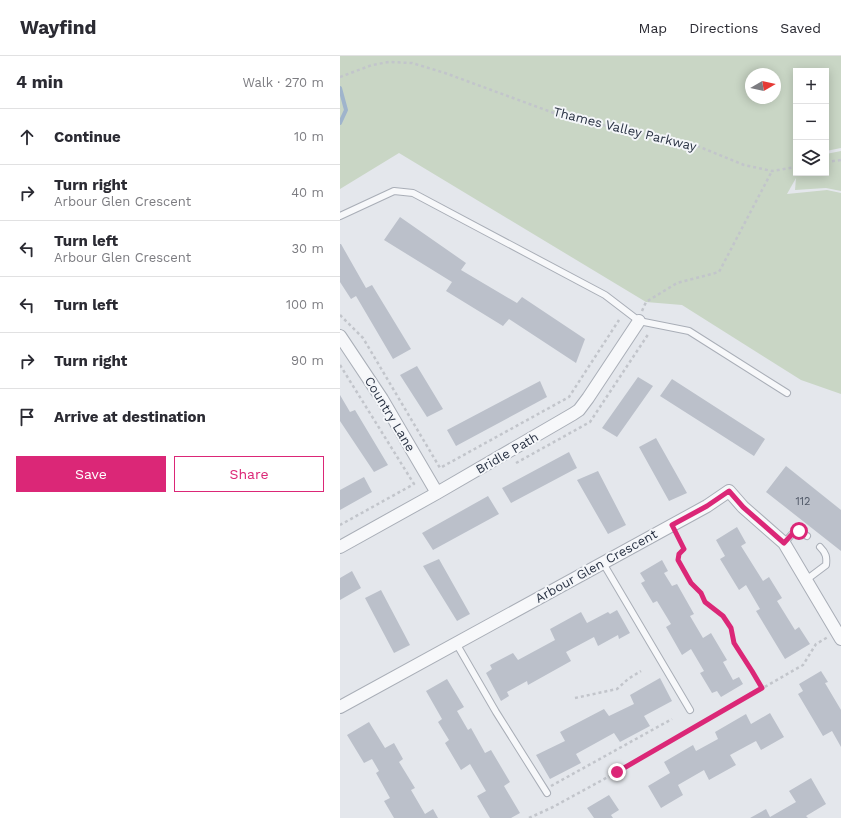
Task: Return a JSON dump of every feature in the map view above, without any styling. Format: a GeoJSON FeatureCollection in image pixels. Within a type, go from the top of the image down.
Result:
{"type":"FeatureCollection","features":[{"type":"Feature","properties":{"kind":"street","name":"Bridle Path"},"geometry":{"type":"LineString","coordinates":[[340,546],[437,493],[579,410],[639,320]]}},
{"type":"Feature","properties":{"kind":"street","name":"Country Lane"},"geometry":{"type":"LineString","coordinates":[[340,336],[382,399],[437,493]]}},
{"type":"Feature","properties":{"kind":"street","name":"Arbour Glen Crescent"},"geometry":{"type":"LineString","coordinates":[[340,706],[707,506],[729,491],[743,507],[784,543],[839,635]]}},
{"type":"Feature","properties":{"kind":"lane"},"geometry":{"type":"LineString","coordinates":[[340,216],[394,191],[413,193],[605,295],[639,320],[689,331],[787,393]]}},
{"type":"Feature","properties":{"kind":"lane"},"geometry":{"type":"LineString","coordinates":[[784,543],[795,531],[799,531],[807,536]]}},
{"type":"Feature","properties":{"kind":"lane"},"geometry":{"type":"LineString","coordinates":[[806,580],[826,565],[827,557],[820,547]]}},
{"type":"Feature","properties":{"kind":"lane"},"geometry":{"type":"LineString","coordinates":[[603,563],[690,710]]}},
{"type":"Feature","properties":{"kind":"lane"},"geometry":{"type":"LineString","coordinates":[[456,643],[496,712],[547,793]]}},
{"type":"Feature","properties":{"kind":"path","name":"Thames Valley Parkway"},"geometry":{"type":"LineString","coordinates":[[340,77],[372,65],[389,62],[412,63],[446,72],[562,116],[695,145],[744,165],[772,171],[793,168]]}},
{"type":"Feature","properties":{"kind":"path"},"geometry":{"type":"LineString","coordinates":[[829,162],[841,160]]}},
{"type":"Feature","properties":{"kind":"path"},"geometry":{"type":"LineString","coordinates":[[639,320],[646,302],[677,282],[719,272],[772,171]]}},
{"type":"Feature","properties":{"kind":"path"},"geometry":{"type":"LineString","coordinates":[[340,315],[363,338],[440,468],[569,397],[619,320]]}},
{"type":"Feature","properties":{"kind":"path"},"geometry":{"type":"LineString","coordinates":[[340,365],[414,484],[340,525]]}},
{"type":"Feature","properties":{"kind":"path"},"geometry":{"type":"LineString","coordinates":[[672,525],[684,549],[679,554],[678,560],[691,583],[701,593],[705,602],[723,616],[731,628],[734,643],[762,688]]}},
{"type":"Feature","properties":{"kind":"path"},"geometry":{"type":"LineString","coordinates":[[530,818],[617,772],[802,665],[816,644],[839,635]]}},
{"type":"Feature","properties":{"kind":"path"},"geometry":{"type":"LineString","coordinates":[[575,698],[618,689],[628,678],[641,671]]}},
{"type":"Feature","properties":{"kind":"path"},"geometry":{"type":"LineString","coordinates":[[551,786],[672,719]]}},
{"type":"Feature","properties":{"kind":"green space"},"geometry":{"type":"Polygon","coordinates":[[[340,56],[841,56],[841,148],[829,150],[829,68],[793,68],[793,176],[829,176],[829,153],[841,151],[841,191],[826,188],[795,190],[796,178],[787,194],[827,190],[841,193],[841,394],[801,380],[682,305],[646,302],[399,153],[340,189],[340,56]]]}},
{"type":"Feature","properties":{"kind":"building"},"geometry":{"type":"Polygon","coordinates":[[[400,217],[466,263],[461,270],[517,303],[522,297],[585,339],[576,363],[509,319],[503,326],[446,291],[452,282],[384,240],[400,217]]]}},
{"type":"Feature","properties":{"kind":"building"},"geometry":{"type":"Polygon","coordinates":[[[340,244],[366,288],[372,285],[411,349],[393,359],[356,296],[351,299],[340,282],[340,244]]]}},
{"type":"Feature","properties":{"kind":"building"},"geometry":{"type":"Polygon","coordinates":[[[417,366],[443,409],[427,417],[400,375],[417,366]]]}},
{"type":"Feature","properties":{"kind":"building"},"geometry":{"type":"Polygon","coordinates":[[[638,377],[653,386],[617,437],[602,428],[638,377]]]}},
{"type":"Feature","properties":{"kind":"building"},"geometry":{"type":"Polygon","coordinates":[[[672,379],[765,439],[754,456],[660,396],[672,379]]]}},
{"type":"Feature","properties":{"kind":"building"},"geometry":{"type":"Polygon","coordinates":[[[540,381],[547,397],[456,446],[447,430],[540,381]]]}},
{"type":"Feature","properties":{"kind":"building"},"geometry":{"type":"Polygon","coordinates":[[[340,395],[350,412],[355,410],[388,465],[374,472],[340,421],[340,395]]]}},
{"type":"Feature","properties":{"kind":"building"},"geometry":{"type":"Polygon","coordinates":[[[656,438],[687,493],[669,501],[639,447],[656,438]]]}},
{"type":"Feature","properties":{"kind":"building"},"geometry":{"type":"Polygon","coordinates":[[[569,452],[577,468],[511,503],[502,488],[569,452]]]}},
{"type":"Feature","properties":{"kind":"building"},"geometry":{"type":"Polygon","coordinates":[[[786,466],[841,510],[841,551],[766,492],[786,466]]]}},
{"type":"Feature","properties":{"kind":"building"},"geometry":{"type":"Polygon","coordinates":[[[598,471],[626,525],[608,534],[577,480],[598,471]]]}},
{"type":"Feature","properties":{"kind":"building"},"geometry":{"type":"Polygon","coordinates":[[[364,477],[372,492],[340,510],[340,490],[364,477]]]}},
{"type":"Feature","properties":{"kind":"building"},"geometry":{"type":"Polygon","coordinates":[[[488,496],[499,514],[433,550],[422,533],[488,496]]]}},
{"type":"Feature","properties":{"kind":"building"},"geometry":{"type":"Polygon","coordinates":[[[737,527],[746,543],[741,546],[763,581],[769,577],[782,598],[777,601],[795,630],[799,627],[810,644],[785,659],[756,611],[760,609],[746,585],[739,590],[720,559],[725,556],[716,540],[737,527]]]}},
{"type":"Feature","properties":{"kind":"building"},"geometry":{"type":"Polygon","coordinates":[[[439,559],[470,614],[457,621],[423,566],[439,559]]]}},
{"type":"Feature","properties":{"kind":"building"},"geometry":{"type":"Polygon","coordinates":[[[662,560],[668,571],[664,573],[672,586],[677,584],[694,614],[690,616],[703,638],[711,633],[727,660],[723,662],[733,680],[739,677],[743,684],[721,697],[717,691],[712,693],[700,673],[704,671],[691,649],[682,655],[666,627],[671,624],[657,601],[653,603],[641,583],[645,581],[640,573],[662,560]]]}},
{"type":"Feature","properties":{"kind":"building"},"geometry":{"type":"Polygon","coordinates":[[[352,571],[361,588],[340,600],[340,578],[352,571]]]}},
{"type":"Feature","properties":{"kind":"building"},"geometry":{"type":"Polygon","coordinates":[[[381,590],[410,645],[394,653],[365,598],[381,590]]]}},
{"type":"Feature","properties":{"kind":"building"},"geometry":{"type":"Polygon","coordinates":[[[617,610],[630,633],[619,639],[618,635],[598,646],[594,637],[566,652],[571,661],[528,685],[527,681],[507,692],[509,696],[501,701],[486,673],[492,669],[490,665],[513,653],[518,660],[555,640],[550,629],[581,612],[587,623],[608,612],[610,614],[617,610]]]}},
{"type":"Feature","properties":{"kind":"building"},"geometry":{"type":"Polygon","coordinates":[[[821,671],[828,682],[825,683],[841,710],[841,747],[832,731],[823,736],[798,694],[803,691],[799,684],[821,671]]]}},
{"type":"Feature","properties":{"kind":"building"},"geometry":{"type":"Polygon","coordinates":[[[660,678],[672,701],[644,716],[650,726],[620,742],[614,733],[576,754],[581,763],[550,779],[536,755],[565,741],[560,732],[604,709],[609,716],[634,704],[630,695],[660,678]]]}},
{"type":"Feature","properties":{"kind":"building"},"geometry":{"type":"Polygon","coordinates":[[[447,679],[464,707],[457,711],[468,730],[471,728],[485,753],[491,750],[510,782],[504,786],[520,813],[511,818],[490,818],[477,796],[486,791],[470,764],[461,770],[445,743],[449,740],[438,722],[442,719],[426,691],[447,679]]]}},
{"type":"Feature","properties":{"kind":"building"},"geometry":{"type":"Polygon","coordinates":[[[770,713],[784,737],[761,750],[756,741],[730,755],[736,765],[709,780],[704,770],[678,785],[683,795],[661,808],[648,786],[670,773],[664,762],[693,745],[696,751],[718,739],[715,732],[746,714],[751,724],[770,713]]]}},
{"type":"Feature","properties":{"kind":"building"},"geometry":{"type":"Polygon","coordinates":[[[369,722],[385,748],[394,743],[403,759],[399,762],[415,788],[411,790],[425,814],[433,809],[438,818],[394,818],[384,801],[390,798],[376,773],[379,771],[372,759],[364,763],[347,735],[369,722]]]}},
{"type":"Feature","properties":{"kind":"building"},"geometry":{"type":"Polygon","coordinates":[[[811,778],[826,804],[806,816],[808,818],[750,818],[766,809],[770,817],[796,802],[789,791],[811,778]]]}},
{"type":"Feature","properties":{"kind":"building"},"geometry":{"type":"Polygon","coordinates":[[[609,795],[619,810],[611,815],[613,818],[594,818],[587,808],[609,795]]]}},
{"type":"Feature","properties":{"kind":"waterway"},"geometry":{"type":"LineString","coordinates":[[340,88],[346,110],[340,123]]}},
{"type":"Feature","properties":{"kind":"route"},"geometry":{"type":"LineString","coordinates":[[617,772],[762,688],[734,643],[731,628],[723,616],[705,602],[701,593],[691,583],[678,560],[679,554],[684,549],[672,525],[707,506],[729,491],[743,507],[784,543],[795,531],[799,531]]}}]}
